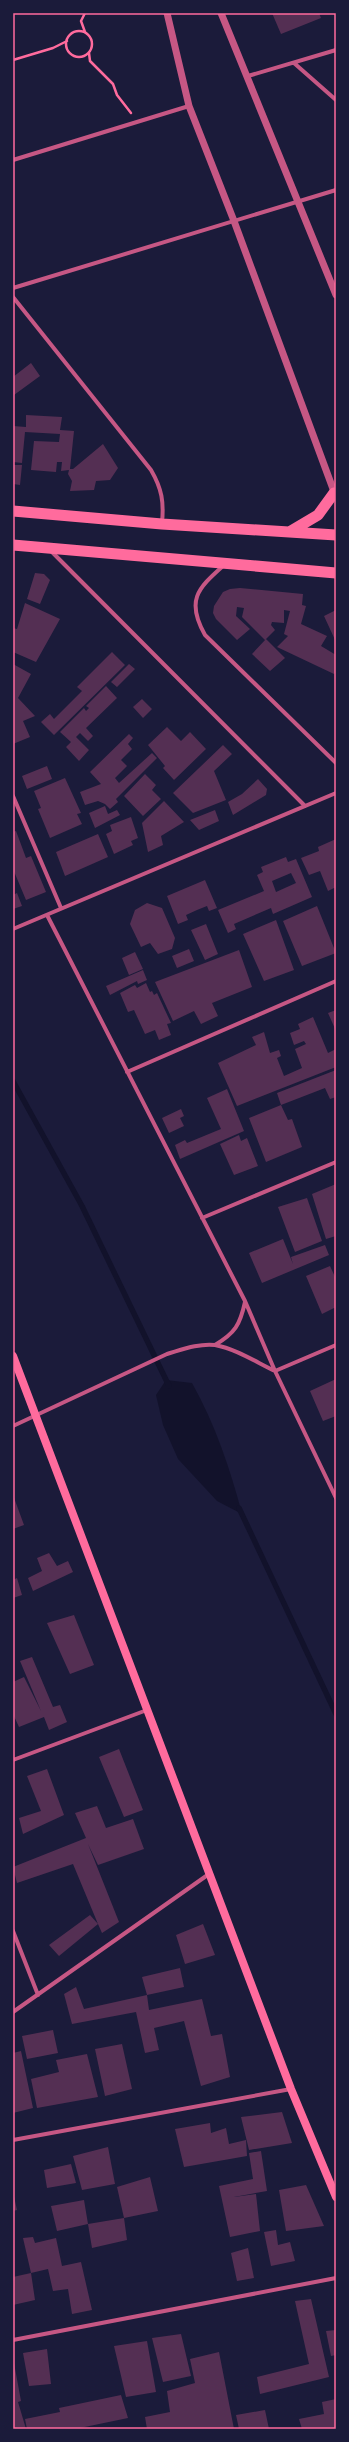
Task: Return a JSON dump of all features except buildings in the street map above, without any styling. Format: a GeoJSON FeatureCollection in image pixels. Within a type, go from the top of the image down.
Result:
{"type":"FeatureCollection","features":[{"type":"Feature","properties":{"kind":"highway"},"geometry":{"type":"LineString","coordinates":[[288,533],[302,526],[318,515],[336,495]]}},
{"type":"Feature","properties":{"kind":"highway"},"geometry":{"type":"LineString","coordinates":[[13,511],[288,533],[336,534]]}},
{"type":"Feature","properties":{"kind":"highway"},"geometry":{"type":"LineString","coordinates":[[13,545],[336,573]]}},
{"type":"Feature","properties":{"kind":"main road"},"geometry":{"type":"LineString","coordinates":[[13,1356],[291,2089],[336,2197]]}},
{"type":"Feature","properties":{"kind":"street"},"geometry":{"type":"LineString","coordinates":[[167,13],[189,106],[234,221],[336,495]]}},
{"type":"Feature","properties":{"kind":"street"},"geometry":{"type":"LineString","coordinates":[[221,13],[248,76],[336,295]]}},
{"type":"Feature","properties":{"kind":"street"},"geometry":{"type":"LineString","coordinates":[[248,76],[336,50]]}},
{"type":"Feature","properties":{"kind":"street"},"geometry":{"type":"LineString","coordinates":[[294,63],[336,100]]}},
{"type":"Feature","properties":{"kind":"street"},"geometry":{"type":"LineString","coordinates":[[13,160],[189,106]]}},
{"type":"Feature","properties":{"kind":"street"},"geometry":{"type":"LineString","coordinates":[[13,288],[336,190]]}},
{"type":"Feature","properties":{"kind":"street"},"geometry":{"type":"LineString","coordinates":[[13,297],[151,470],[160,487],[164,503],[162,524]]}},
{"type":"Feature","properties":{"kind":"street"},"geometry":{"type":"LineString","coordinates":[[48,548],[305,806]]}},
{"type":"Feature","properties":{"kind":"street"},"geometry":{"type":"LineString","coordinates":[[226,563],[200,590],[195,600],[195,612],[198,622],[205,635],[336,763]]}},
{"type":"Feature","properties":{"kind":"street"},"geometry":{"type":"LineString","coordinates":[[13,929],[336,793]]}},
{"type":"Feature","properties":{"kind":"street"},"geometry":{"type":"LineString","coordinates":[[13,796],[61,908]]}},
{"type":"Feature","properties":{"kind":"street"},"geometry":{"type":"LineString","coordinates":[[47,915],[245,1301],[275,1371],[336,1498]]}},
{"type":"Feature","properties":{"kind":"street"},"geometry":{"type":"LineString","coordinates":[[127,1072],[336,981]]}},
{"type":"Feature","properties":{"kind":"street"},"geometry":{"type":"LineString","coordinates":[[202,1218],[336,1162]]}},
{"type":"Feature","properties":{"kind":"street"},"geometry":{"type":"LineString","coordinates":[[215,1345],[231,1335],[241,1320],[245,1301]]}},
{"type":"Feature","properties":{"kind":"street"},"geometry":{"type":"LineString","coordinates":[[13,1426],[147,1365],[167,1354],[192,1347],[215,1345],[245,1356],[275,1371],[336,1345]]}},
{"type":"Feature","properties":{"kind":"street"},"geometry":{"type":"LineString","coordinates":[[13,1760],[147,1710]]}},
{"type":"Feature","properties":{"kind":"street"},"geometry":{"type":"LineString","coordinates":[[13,2012],[209,1874]]}},
{"type":"Feature","properties":{"kind":"street"},"geometry":{"type":"LineString","coordinates":[[13,1931],[38,1994]]}},
{"type":"Feature","properties":{"kind":"street"},"geometry":{"type":"LineString","coordinates":[[13,2140],[291,2089]]}},
{"type":"Feature","properties":{"kind":"street"},"geometry":{"type":"LineString","coordinates":[[13,2340],[336,2278]]}},
{"type":"Feature","properties":{"kind":"path"},"geometry":{"type":"LineString","coordinates":[[85,13],[81,21],[85,33],[92,42],[89,53],[90,61],[113,84],[117,95],[139,122]]}},
{"type":"Feature","properties":{"kind":"path"},"geometry":{"type":"LineString","coordinates":[[13,60],[53,48],[67,41],[72,34],[85,33]]}},
{"type":"Feature","properties":{"kind":"path"},"geometry":{"type":"LineString","coordinates":[[67,41],[68,49],[73,56],[82,57],[89,53]]}},
{"type":"Feature","properties":{"kind":"shaded area"},"geometry":{"type":"Polygon","coordinates":[[[166,1380],[192,1383],[215,1430],[242,1514],[217,1501],[178,1459],[163,1425],[156,1395],[166,1380]]]}},
{"type":"Feature","properties":{"kind":"waterway"},"geometry":{"type":"LineString","coordinates":[[13,1081],[82,1206],[169,1386]]}},
{"type":"Feature","properties":{"kind":"waterway"},"geometry":{"type":"LineString","coordinates":[[239,1508],[336,1714]]}}]}
